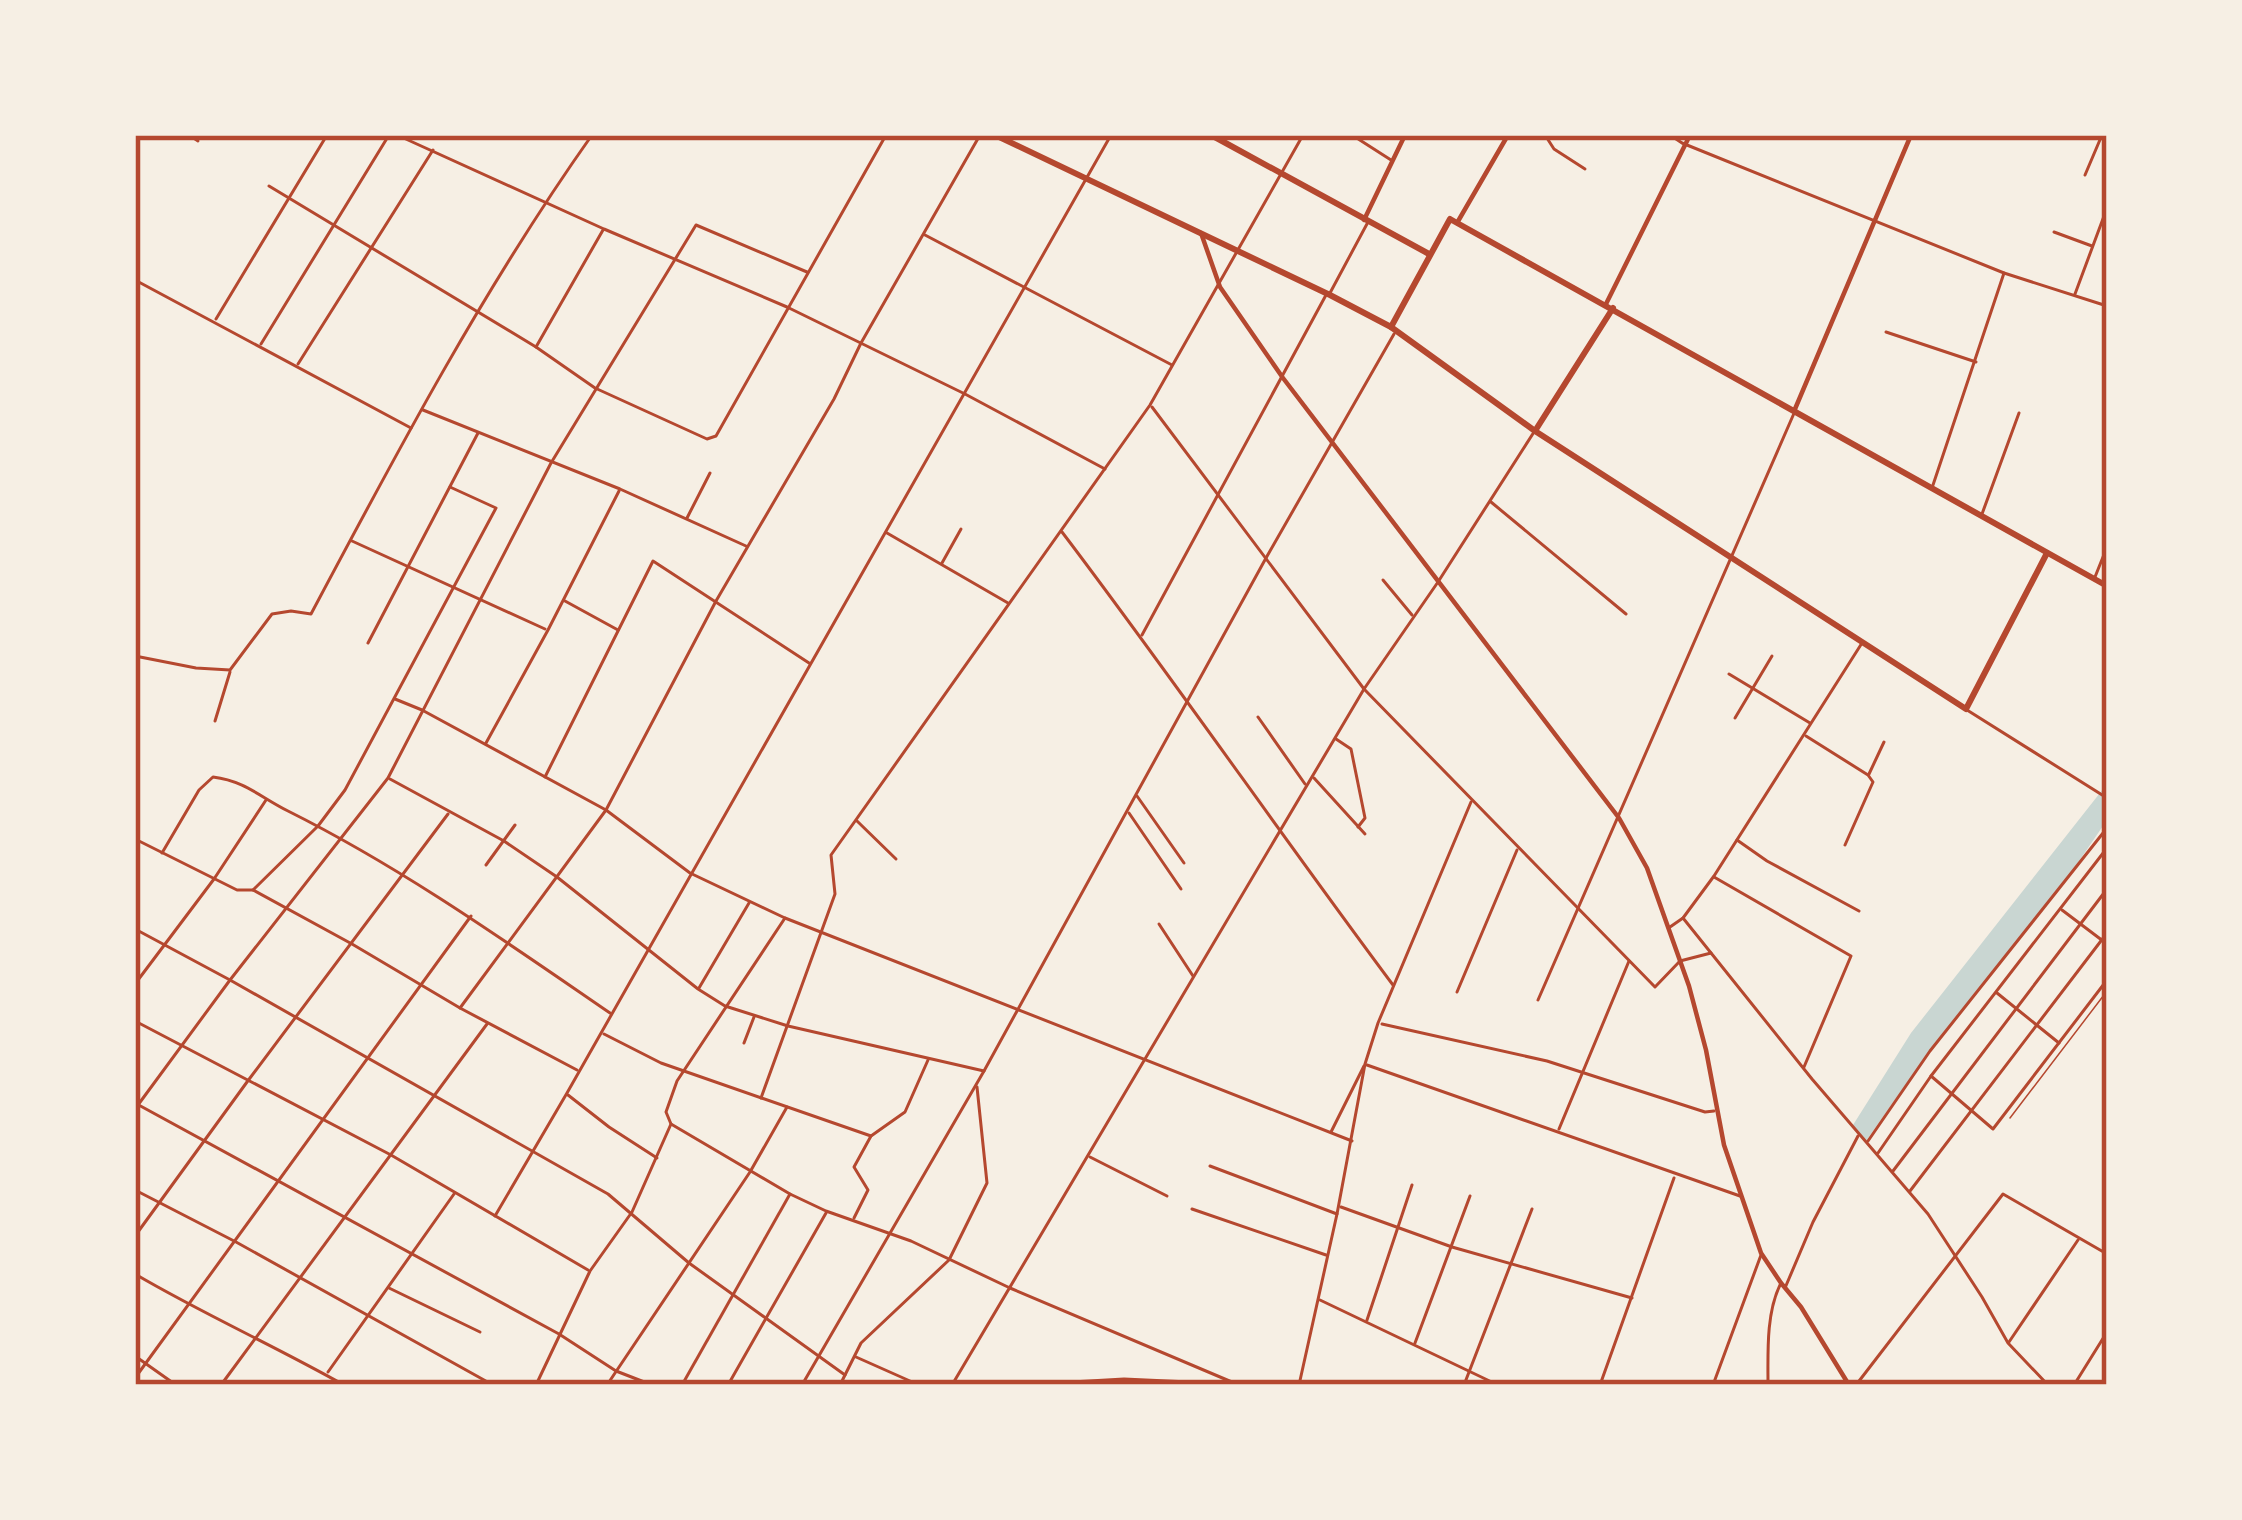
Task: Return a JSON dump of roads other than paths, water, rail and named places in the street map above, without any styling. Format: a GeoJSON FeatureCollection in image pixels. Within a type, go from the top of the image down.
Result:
{"type":"FeatureCollection","features":[{"type":"Feature","properties":{"kind":"main road"},"geometry":{"type":"LineString","coordinates":[[994,135],[1328,294],[1393,330],[1534,430],[1966,709],[2048,553]]}},
{"type":"Feature","properties":{"kind":"main road"},"geometry":{"type":"LineString","coordinates":[[1211,135],[1429,254]]}},
{"type":"Feature","properties":{"kind":"main road"},"geometry":{"type":"LineString","coordinates":[[1393,330],[1429,254],[1454,221],[2107,586]]}},
{"type":"Feature","properties":{"kind":"main road"},"geometry":{"type":"LineString","coordinates":[[1534,430],[1609,306]]}},
{"type":"Feature","properties":{"kind":"street"},"geometry":{"type":"LineString","coordinates":[[189,135],[198,141]]}},
{"type":"Feature","properties":{"kind":"street"},"geometry":{"type":"LineString","coordinates":[[215,320],[327,135]]}},
{"type":"Feature","properties":{"kind":"street"},"geometry":{"type":"LineString","coordinates":[[260,345],[389,135]]}},
{"type":"Feature","properties":{"kind":"street"},"geometry":{"type":"LineString","coordinates":[[397,135],[787,307],[1105,469]]}},
{"type":"Feature","properties":{"kind":"street"},"geometry":{"type":"LineString","coordinates":[[214,721],[230,670],[272,614],[311,614],[478,311],[592,135]]}},
{"type":"Feature","properties":{"kind":"street"},"geometry":{"type":"LineString","coordinates":[[269,186],[478,311],[595,388],[712,439],[886,135]]}},
{"type":"Feature","properties":{"kind":"street"},"geometry":{"type":"LineString","coordinates":[[460,1007],[606,810],[716,601],[980,135]]}},
{"type":"Feature","properties":{"kind":"street"},"geometry":{"type":"LineString","coordinates":[[495,1216],[1111,135]]}},
{"type":"Feature","properties":{"kind":"street"},"geometry":{"type":"LineString","coordinates":[[761,1098],[836,887],[831,855],[1150,405],[1303,135]]}},
{"type":"Feature","properties":{"kind":"street"},"geometry":{"type":"LineString","coordinates":[[1352,135],[1392,161]]}},
{"type":"Feature","properties":{"kind":"street"},"geometry":{"type":"LineString","coordinates":[[1141,637],[1328,294],[1405,135]]}},
{"type":"Feature","properties":{"kind":"street"},"geometry":{"type":"LineString","coordinates":[[1454,221],[1508,135]]}},
{"type":"Feature","properties":{"kind":"street"},"geometry":{"type":"LineString","coordinates":[[1545,135],[1554,149],[1586,169]]}},
{"type":"Feature","properties":{"kind":"street"},"geometry":{"type":"LineString","coordinates":[[1670,135],[2004,273],[2107,306]]}},
{"type":"Feature","properties":{"kind":"street"},"geometry":{"type":"LineString","coordinates":[[1609,306],[1690,135]]}},
{"type":"Feature","properties":{"kind":"street"},"geometry":{"type":"LineString","coordinates":[[1538,1000],[1911,135]]}},
{"type":"Feature","properties":{"kind":"street"},"geometry":{"type":"LineString","coordinates":[[2085,176],[2102,135]]}},
{"type":"Feature","properties":{"kind":"street"},"geometry":{"type":"LineString","coordinates":[[297,365],[433,150]]}},
{"type":"Feature","properties":{"kind":"street"},"geometry":{"type":"LineString","coordinates":[[2075,296],[2107,208]]}},
{"type":"Feature","properties":{"kind":"street"},"geometry":{"type":"LineString","coordinates":[[652,1385],[616,1371],[559,1334],[136,1105],[388,778],[551,463],[696,225],[807,272]]}},
{"type":"Feature","properties":{"kind":"street"},"geometry":{"type":"LineString","coordinates":[[536,347],[604,229]]}},
{"type":"Feature","properties":{"kind":"street"},"geometry":{"type":"LineString","coordinates":[[2054,232],[2092,246]]}},
{"type":"Feature","properties":{"kind":"street"},"geometry":{"type":"LineString","coordinates":[[1201,233],[1220,287],[1282,378],[1619,818],[1647,868],[1680,961],[1706,1050],[1716,1111],[1761,1253],[1852,1385],[2002,1194],[2107,1254]]}},
{"type":"Feature","properties":{"kind":"street"},"geometry":{"type":"LineString","coordinates":[[924,234],[1174,366]]}},
{"type":"Feature","properties":{"kind":"street"},"geometry":{"type":"LineString","coordinates":[[2097,234],[2107,238]]}},
{"type":"Feature","properties":{"kind":"street"},"geometry":{"type":"LineString","coordinates":[[1932,487],[2004,273]]}},
{"type":"Feature","properties":{"kind":"street"},"geometry":{"type":"LineString","coordinates":[[135,280],[412,429]]}},
{"type":"Feature","properties":{"kind":"street"},"geometry":{"type":"LineString","coordinates":[[802,1385],[977,1085],[1393,330]]}},
{"type":"Feature","properties":{"kind":"street"},"geometry":{"type":"LineString","coordinates":[[1886,332],[1976,362]]}},
{"type":"Feature","properties":{"kind":"street"},"geometry":{"type":"LineString","coordinates":[[1150,405],[1364,689],[1629,961],[1656,987],[1680,961],[1711,953]]}},
{"type":"Feature","properties":{"kind":"street"},"geometry":{"type":"LineString","coordinates":[[422,409],[620,489],[747,547]]}},
{"type":"Feature","properties":{"kind":"street"},"geometry":{"type":"LineString","coordinates":[[1982,516],[2019,413]]}},
{"type":"Feature","properties":{"kind":"street"},"geometry":{"type":"LineString","coordinates":[[952,1385],[1364,689],[1534,430]]}},
{"type":"Feature","properties":{"kind":"street"},"geometry":{"type":"LineString","coordinates":[[368,643],[478,433]]}},
{"type":"Feature","properties":{"kind":"street"},"geometry":{"type":"LineString","coordinates":[[686,520],[710,473]]}},
{"type":"Feature","properties":{"kind":"street"},"geometry":{"type":"LineString","coordinates":[[253,890],[318,826],[345,790],[496,508],[450,487]]}},
{"type":"Feature","properties":{"kind":"street"},"geometry":{"type":"LineString","coordinates":[[485,745],[620,489]]}},
{"type":"Feature","properties":{"kind":"street"},"geometry":{"type":"LineString","coordinates":[[1490,501],[1626,614]]}},
{"type":"Feature","properties":{"kind":"street"},"geometry":{"type":"LineString","coordinates":[[942,565],[962,529]]}},
{"type":"Feature","properties":{"kind":"street"},"geometry":{"type":"LineString","coordinates":[[1061,531],[1394,986]]}},
{"type":"Feature","properties":{"kind":"street"},"geometry":{"type":"LineString","coordinates":[[887,533],[1009,604]]}},
{"type":"Feature","properties":{"kind":"street"},"geometry":{"type":"LineString","coordinates":[[350,540],[548,630]]}},
{"type":"Feature","properties":{"kind":"street"},"geometry":{"type":"LineString","coordinates":[[2094,579],[2107,547]]}},
{"type":"Feature","properties":{"kind":"street"},"geometry":{"type":"LineString","coordinates":[[545,777],[653,561],[811,664]]}},
{"type":"Feature","properties":{"kind":"street"},"geometry":{"type":"LineString","coordinates":[[1383,580],[1414,617]]}},
{"type":"Feature","properties":{"kind":"street"},"geometry":{"type":"LineString","coordinates":[[564,600],[619,630]]}},
{"type":"Feature","properties":{"kind":"street"},"geometry":{"type":"LineString","coordinates":[[1668,928],[1683,918],[1714,876],[1863,640]]}},
{"type":"Feature","properties":{"kind":"street"},"geometry":{"type":"LineString","coordinates":[[135,656],[230,670]]}},
{"type":"Feature","properties":{"kind":"street"},"geometry":{"type":"LineString","coordinates":[[1735,718],[1772,656]]}},
{"type":"Feature","properties":{"kind":"street"},"geometry":{"type":"LineString","coordinates":[[1729,674],[1811,724]]}},
{"type":"Feature","properties":{"kind":"street"},"geometry":{"type":"LineString","coordinates":[[395,699],[606,810],[690,873],[750,901],[1352,1141]]}},
{"type":"Feature","properties":{"kind":"street"},"geometry":{"type":"LineString","coordinates":[[1966,709],[2107,798]]}},
{"type":"Feature","properties":{"kind":"street"},"geometry":{"type":"LineString","coordinates":[[1258,717],[1307,786]]}},
{"type":"Feature","properties":{"kind":"street"},"geometry":{"type":"LineString","coordinates":[[1804,735],[1873,782],[1845,845]]}},
{"type":"Feature","properties":{"kind":"street"},"geometry":{"type":"LineString","coordinates":[[1336,738],[1351,749],[1365,818],[1358,827]]}},
{"type":"Feature","properties":{"kind":"street"},"geometry":{"type":"LineString","coordinates":[[1868,776],[1883,742]]}},
{"type":"Feature","properties":{"kind":"street"},"geometry":{"type":"LineString","coordinates":[[162,853],[199,790],[213,777],[236,780],[404,874],[611,1014]]}},
{"type":"Feature","properties":{"kind":"street"},"geometry":{"type":"LineString","coordinates":[[1312,777],[1365,835]]}},
{"type":"Feature","properties":{"kind":"street"},"geometry":{"type":"LineString","coordinates":[[388,778],[504,841],[725,1006],[788,1026],[984,1071]]}},
{"type":"Feature","properties":{"kind":"street"},"geometry":{"type":"LineString","coordinates":[[1137,795],[1184,863]]}},
{"type":"Feature","properties":{"kind":"street"},"geometry":{"type":"LineString","coordinates":[[135,984],[266,800]]}},
{"type":"Feature","properties":{"kind":"street"},"geometry":{"type":"LineString","coordinates":[[1299,1385],[1365,1064],[1472,800]]}},
{"type":"Feature","properties":{"kind":"street"},"geometry":{"type":"LineString","coordinates":[[135,1236],[449,812]]}},
{"type":"Feature","properties":{"kind":"street"},"geometry":{"type":"LineString","coordinates":[[1127,812],[1181,889]]}},
{"type":"Feature","properties":{"kind":"street"},"geometry":{"type":"LineString","coordinates":[[856,820],[896,859]]}},
{"type":"Feature","properties":{"kind":"street"},"geometry":{"type":"LineString","coordinates":[[486,866],[515,825]]}},
{"type":"Feature","properties":{"kind":"street"},"geometry":{"type":"LineString","coordinates":[[1867,1143],[1930,1051],[2107,828]]}},
{"type":"Feature","properties":{"kind":"street"},"geometry":{"type":"LineString","coordinates":[[135,839],[237,890],[253,890],[579,1071]]}},
{"type":"Feature","properties":{"kind":"street"},"geometry":{"type":"LineString","coordinates":[[1737,840],[1858,911]]}},
{"type":"Feature","properties":{"kind":"street"},"geometry":{"type":"LineString","coordinates":[[1457,992],[1518,847]]}},
{"type":"Feature","properties":{"kind":"street"},"geometry":{"type":"LineString","coordinates":[[1877,1155],[1931,1076],[2107,848]]}},
{"type":"Feature","properties":{"kind":"street"},"geometry":{"type":"LineString","coordinates":[[1714,876],[1851,956],[1804,1068]]}},
{"type":"Feature","properties":{"kind":"street"},"geometry":{"type":"LineString","coordinates":[[1892,1172],[2107,889]]}},
{"type":"Feature","properties":{"kind":"street"},"geometry":{"type":"LineString","coordinates":[[698,989],[750,901]]}},
{"type":"Feature","properties":{"kind":"street"},"geometry":{"type":"LineString","coordinates":[[2060,909],[2104,942]]}},
{"type":"Feature","properties":{"kind":"street"},"geometry":{"type":"LineString","coordinates":[[135,1378],[471,916]]}},
{"type":"Feature","properties":{"kind":"street"},"geometry":{"type":"LineString","coordinates":[[785,917],[683,1071],[666,1112],[671,1124],[749,1172],[826,1211],[891,1234],[1239,1385]]}},
{"type":"Feature","properties":{"kind":"street"},"geometry":{"type":"LineString","coordinates":[[1683,918],[1909,1192],[1955,1254],[2008,1343],[2048,1385]]}},
{"type":"Feature","properties":{"kind":"street"},"geometry":{"type":"LineString","coordinates":[[1159,924],[1194,977]]}},
{"type":"Feature","properties":{"kind":"street"},"geometry":{"type":"LineString","coordinates":[[135,929],[593,1185],[632,1212],[689,1263],[845,1376]]}},
{"type":"Feature","properties":{"kind":"street"},"geometry":{"type":"LineString","coordinates":[[1909,1192],[2107,933]]}},
{"type":"Feature","properties":{"kind":"street"},"geometry":{"type":"LineString","coordinates":[[1558,1131],[1629,961]]}},
{"type":"Feature","properties":{"kind":"street"},"geometry":{"type":"LineString","coordinates":[[1931,1076],[1993,1129],[2107,980]]}},
{"type":"Feature","properties":{"kind":"street"},"geometry":{"type":"LineString","coordinates":[[1996,992],[2059,1042]]}},
{"type":"Feature","properties":{"kind":"street"},"geometry":{"type":"LineString","coordinates":[[744,1043],[754,1016]]}},
{"type":"Feature","properties":{"kind":"street"},"geometry":{"type":"LineString","coordinates":[[135,1021],[391,1155],[590,1270]]}},
{"type":"Feature","properties":{"kind":"street"},"geometry":{"type":"LineString","coordinates":[[232,1384],[223,1383],[488,1023]]}},
{"type":"Feature","properties":{"kind":"street"},"geometry":{"type":"LineString","coordinates":[[1378,1023],[1526,1056],[1705,1112],[1716,1111]]}},
{"type":"Feature","properties":{"kind":"street"},"geometry":{"type":"LineString","coordinates":[[601,1032],[661,1063],[871,1136]]}},
{"type":"Feature","properties":{"kind":"street"},"geometry":{"type":"LineString","coordinates":[[854,1220],[868,1190],[854,1167],[871,1136],[905,1112],[929,1058]]}},
{"type":"Feature","properties":{"kind":"street"},"geometry":{"type":"LineString","coordinates":[[1365,1064],[1740,1196]]}},
{"type":"Feature","properties":{"kind":"street"},"geometry":{"type":"LineString","coordinates":[[1330,1133],[1365,1064]]}},
{"type":"Feature","properties":{"kind":"street"},"geometry":{"type":"LineString","coordinates":[[840,1385],[861,1343],[950,1260],[987,1183],[977,1085]]}},
{"type":"Feature","properties":{"kind":"street"},"geometry":{"type":"LineString","coordinates":[[567,1094],[657,1158]]}},
{"type":"Feature","properties":{"kind":"street"},"geometry":{"type":"LineString","coordinates":[[607,1385],[787,1107]]}},
{"type":"Feature","properties":{"kind":"street"},"geometry":{"type":"LineString","coordinates":[[536,1385],[590,1270],[632,1212],[671,1124]]}},
{"type":"Feature","properties":{"kind":"street"},"geometry":{"type":"LineString","coordinates":[[1768,1385],[1776,1294],[1859,1134]]}},
{"type":"Feature","properties":{"kind":"street"},"geometry":{"type":"LineString","coordinates":[[1088,1156],[1168,1196]]}},
{"type":"Feature","properties":{"kind":"street"},"geometry":{"type":"LineString","coordinates":[[1210,1166],[1337,1214]]}},
{"type":"Feature","properties":{"kind":"street"},"geometry":{"type":"LineString","coordinates":[[1600,1385],[1675,1174]]}},
{"type":"Feature","properties":{"kind":"street"},"geometry":{"type":"LineString","coordinates":[[1366,1322],[1412,1186]]}},
{"type":"Feature","properties":{"kind":"street"},"geometry":{"type":"LineString","coordinates":[[135,1190],[493,1385]]}},
{"type":"Feature","properties":{"kind":"street"},"geometry":{"type":"LineString","coordinates":[[326,1375],[455,1192]]}},
{"type":"Feature","properties":{"kind":"street"},"geometry":{"type":"LineString","coordinates":[[682,1385],[790,1194]]}},
{"type":"Feature","properties":{"kind":"street"},"geometry":{"type":"LineString","coordinates":[[1414,1345],[1469,1196]]}},
{"type":"Feature","properties":{"kind":"street"},"geometry":{"type":"LineString","coordinates":[[1339,1206],[1452,1246],[1632,1298]]}},
{"type":"Feature","properties":{"kind":"street"},"geometry":{"type":"LineString","coordinates":[[1192,1209],[1328,1256]]}},
{"type":"Feature","properties":{"kind":"street"},"geometry":{"type":"LineString","coordinates":[[1464,1385],[1532,1209]]}},
{"type":"Feature","properties":{"kind":"street"},"geometry":{"type":"LineString","coordinates":[[728,1385],[826,1211]]}},
{"type":"Feature","properties":{"kind":"street"},"geometry":{"type":"LineString","coordinates":[[2008,1343],[2079,1238]]}},
{"type":"Feature","properties":{"kind":"street"},"geometry":{"type":"LineString","coordinates":[[1713,1385],[1761,1253]]}},
{"type":"Feature","properties":{"kind":"street"},"geometry":{"type":"LineString","coordinates":[[135,1274],[344,1385]]}},
{"type":"Feature","properties":{"kind":"street"},"geometry":{"type":"LineString","coordinates":[[387,1287],[480,1332]]}},
{"type":"Feature","properties":{"kind":"street"},"geometry":{"type":"LineString","coordinates":[[1318,1299],[1498,1385]]}},
{"type":"Feature","properties":{"kind":"street"},"geometry":{"type":"LineString","coordinates":[[2074,1385],[2107,1332]]}},
{"type":"Feature","properties":{"kind":"street"},"geometry":{"type":"LineString","coordinates":[[135,1356],[176,1385]]}},
{"type":"Feature","properties":{"kind":"street"},"geometry":{"type":"LineString","coordinates":[[854,1356],[919,1385]]}},
{"type":"Feature","properties":{"kind":"street"},"geometry":{"type":"LineString","coordinates":[[1019,1385],[1211,1384],[1213,1375]]}},
{"type":"Feature","properties":{"kind":"lane"},"geometry":{"type":"LineString","coordinates":[[2010,1118],[2107,991]]}}]}
